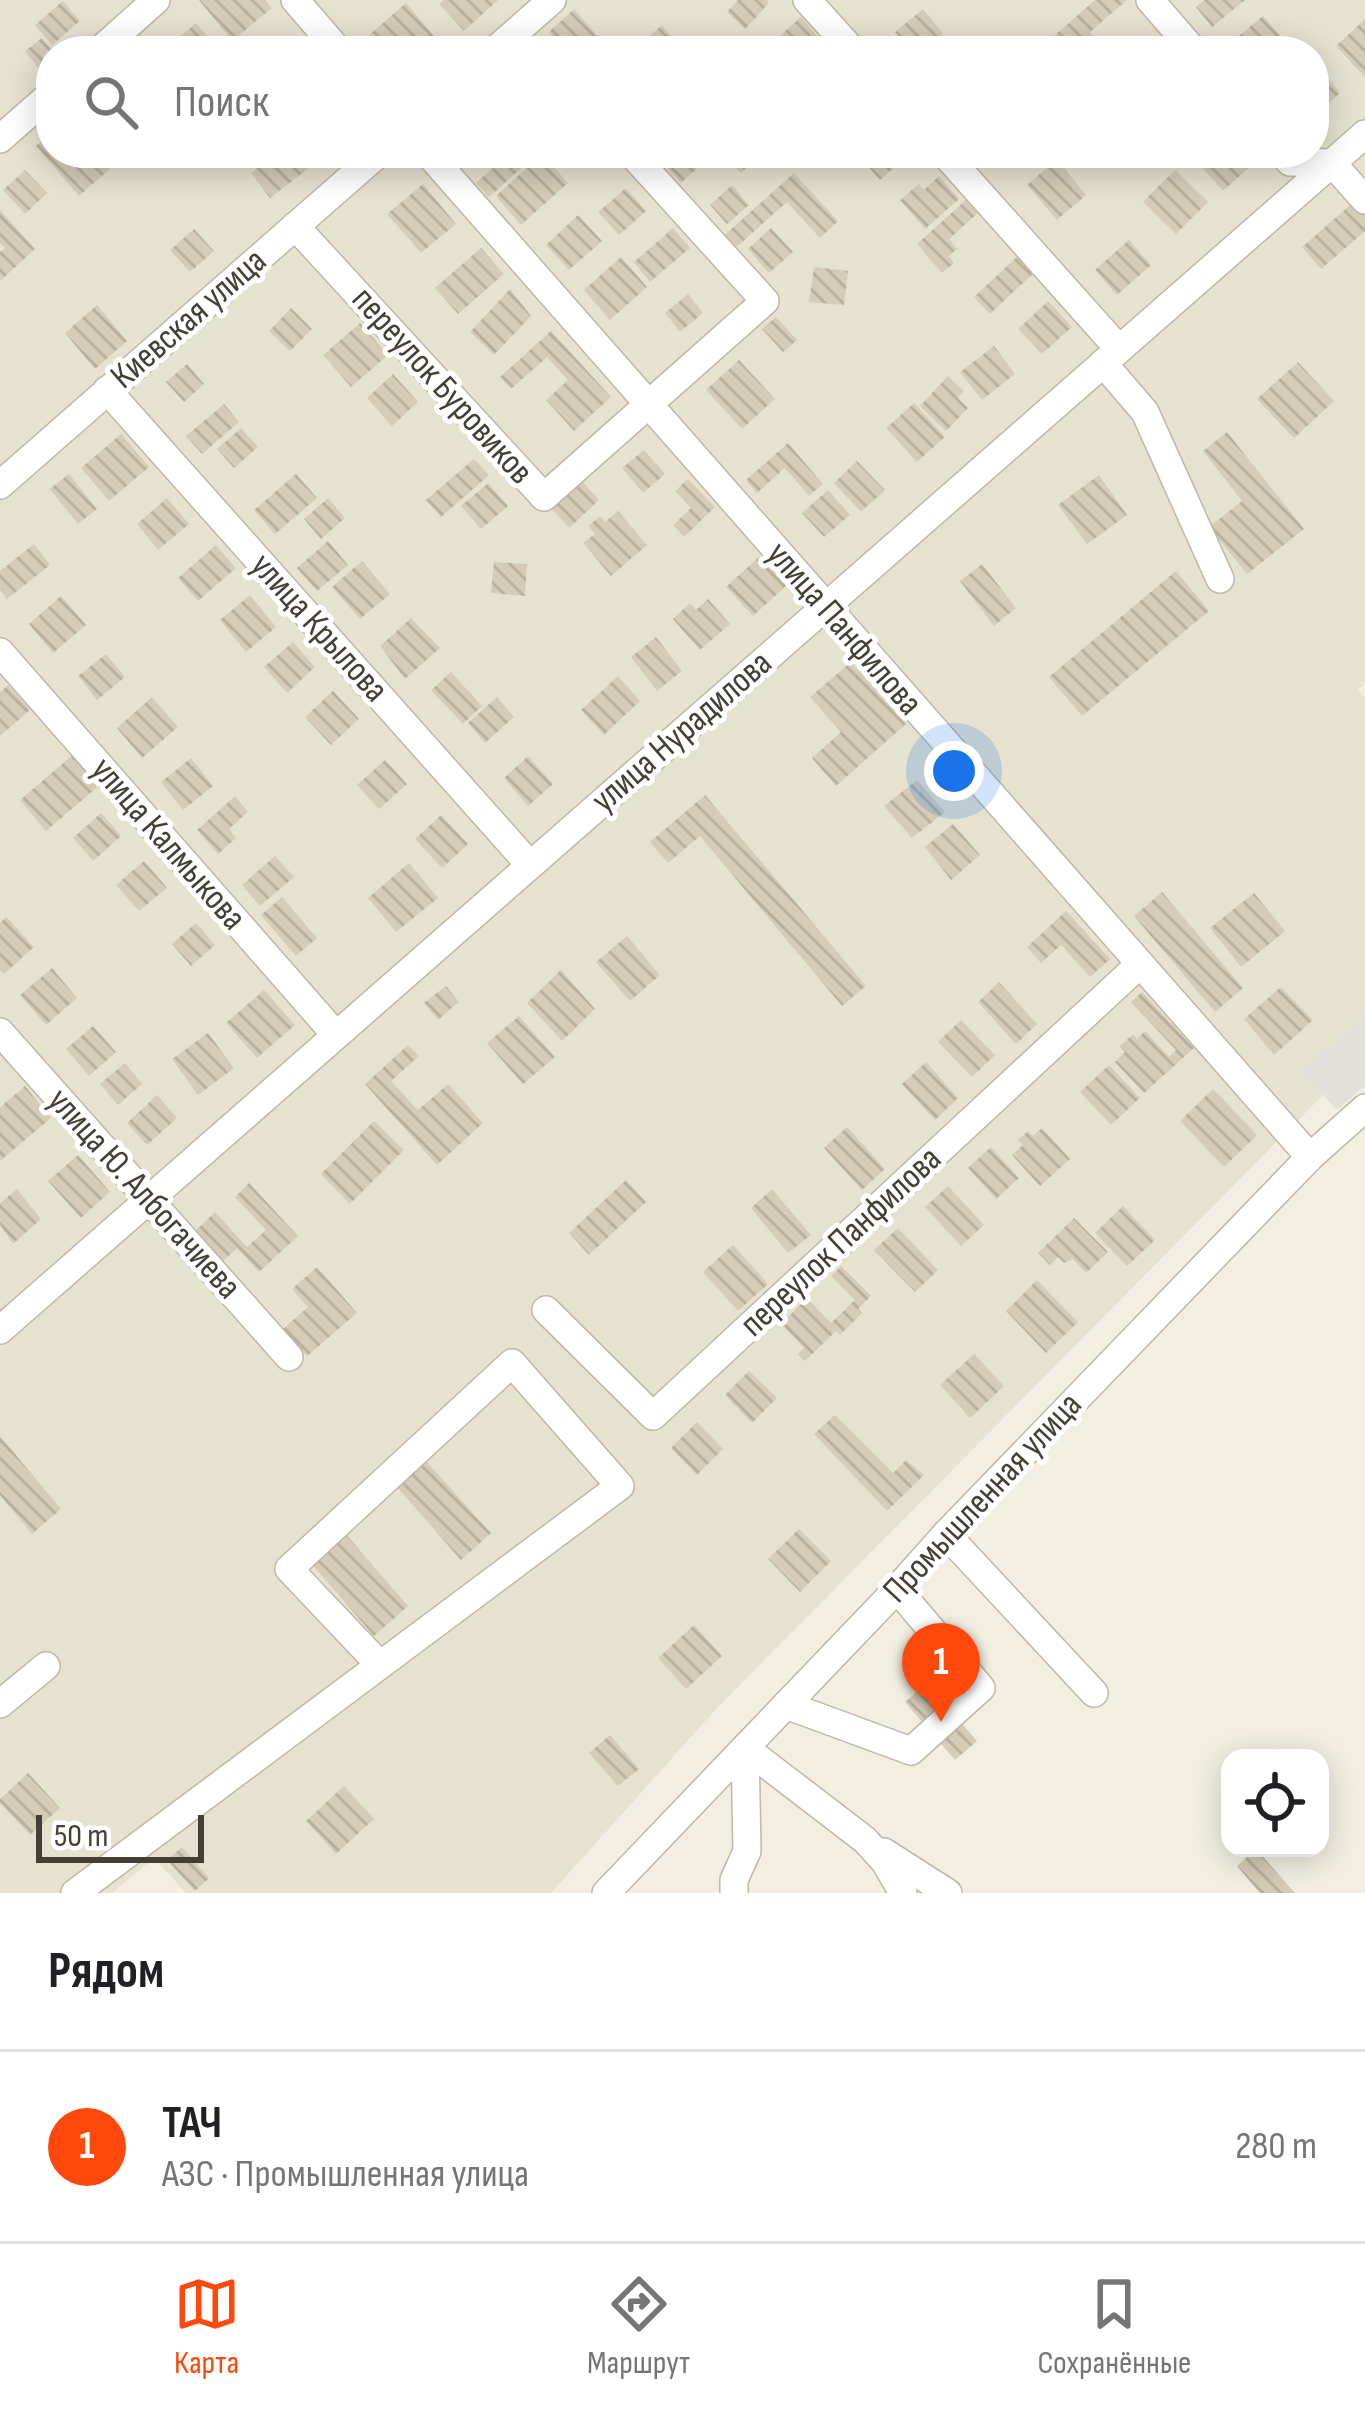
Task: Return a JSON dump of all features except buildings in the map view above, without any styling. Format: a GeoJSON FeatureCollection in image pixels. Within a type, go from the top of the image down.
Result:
{"type":"FeatureCollection","features":[{"type":"Feature","properties":{"kind":"street"},"geometry":{"type":"LineString","coordinates":[[116,36],[156,0]]}},
{"type":"Feature","properties":{"kind":"street"},"geometry":{"type":"LineString","coordinates":[[295,0],[326,36]]}},
{"type":"Feature","properties":{"kind":"street"},"geometry":{"type":"LineString","coordinates":[[511,36],[552,0]]}},
{"type":"Feature","properties":{"kind":"street"},"geometry":{"type":"LineString","coordinates":[[807,0],[839,36]]}},
{"type":"Feature","properties":{"kind":"street"},"geometry":{"type":"LineString","coordinates":[[1150,0],[1181,36]]}},
{"type":"Feature","properties":{"kind":"street"},"geometry":{"type":"LineString","coordinates":[[519,29],[525,36]]}},
{"type":"Feature","properties":{"kind":"street"},"geometry":{"type":"LineString","coordinates":[[0,140],[36,108]]}},
{"type":"Feature","properties":{"kind":"street","name":"улица Нурадилова"},"geometry":{"type":"LineString","coordinates":[[1329,166],[1365,134]]}},
{"type":"Feature","properties":{"kind":"street"},"geometry":{"type":"LineString","coordinates":[[1332,163],[1365,200]]}},
{"type":"Feature","properties":{"kind":"street","name":"Киевская улица"},"geometry":{"type":"LineString","coordinates":[[0,484],[362,168]]}},
{"type":"Feature","properties":{"kind":"street","name":"улица Панфилова"},"geometry":{"type":"LineString","coordinates":[[441,168],[1310,1157]]}},
{"type":"Feature","properties":{"kind":"street"},"geometry":{"type":"LineString","coordinates":[[645,168],[765,301],[648,406]]}},
{"type":"Feature","properties":{"kind":"street"},"geometry":{"type":"LineString","coordinates":[[956,168],[1111,356],[1145,412],[1220,579]]}},
{"type":"Feature","properties":{"kind":"street","name":"улица Нурадилова"},"geometry":{"type":"LineString","coordinates":[[0,1330],[1326,168]]}},
{"type":"Feature","properties":{"kind":"street","name":"переулок Буровиков"},"geometry":{"type":"LineString","coordinates":[[296,226],[544,497],[648,406]]}},
{"type":"Feature","properties":{"kind":"street","name":"улица Крылова"},"geometry":{"type":"LineString","coordinates":[[107,390],[530,865]]}},
{"type":"Feature","properties":{"kind":"street","name":"улица Калмыкова"},"geometry":{"type":"LineString","coordinates":[[0,652],[336,1035]]}},
{"type":"Feature","properties":{"kind":"street","name":"переулок Панфилова"},"geometry":{"type":"LineString","coordinates":[[546,1310],[653,1416],[1140,964]]}},
{"type":"Feature","properties":{"kind":"street","name":"улица Ю. Албогачиева"},"geometry":{"type":"LineString","coordinates":[[0,1032],[289,1357]]}},
{"type":"Feature","properties":{"kind":"street","name":"Промышленная улица"},"geometry":{"type":"LineString","coordinates":[[605,1893],[1310,1157],[1365,1108]]}},
{"type":"Feature","properties":{"kind":"street"},"geometry":{"type":"LineString","coordinates":[[75,1893],[620,1486],[512,1363],[289,1569],[380,1665]]}},
{"type":"Feature","properties":{"kind":"street"},"geometry":{"type":"LineString","coordinates":[[946,1534],[1094,1693]]}},
{"type":"Feature","properties":{"kind":"street"},"geometry":{"type":"LineString","coordinates":[[786,1705],[911,1751],[981,1688],[897,1589]]}},
{"type":"Feature","properties":{"kind":"street"},"geometry":{"type":"LineString","coordinates":[[0,1704],[46,1666]]}},
{"type":"Feature","properties":{"kind":"street"},"geometry":{"type":"LineString","coordinates":[[745,1748],[865,1840],[948,1893]]}},
{"type":"Feature","properties":{"kind":"street"},"geometry":{"type":"LineString","coordinates":[[734,1893],[734,1880],[747,1851],[745,1748]]}},
{"type":"Feature","properties":{"kind":"street"},"geometry":{"type":"LineString","coordinates":[[865,1840],[903,1893]]}},
{"type":"Feature","properties":{"kind":"shaded area"},"geometry":{"type":"Polygon","coordinates":[[[0,0],[1365,0],[1365,683],[1358,690],[1365,698],[1365,1016],[1303,1071],[1323,1095],[718,1707],[551,1893],[186,1893],[154,1858],[112,1893],[0,1893],[0,0]]]}},
{"type":"Feature","properties":{"kind":"shaded area"},"geometry":{"type":"Polygon","coordinates":[[[1365,1016],[1365,1086],[1337,1110],[1302,1071],[1365,1016]]]}},
{"type":"Feature","properties":{"kind":"place","name":"ТАЧ"},"geometry":{"type":"Point","coordinates":[941,1722]}}]}
